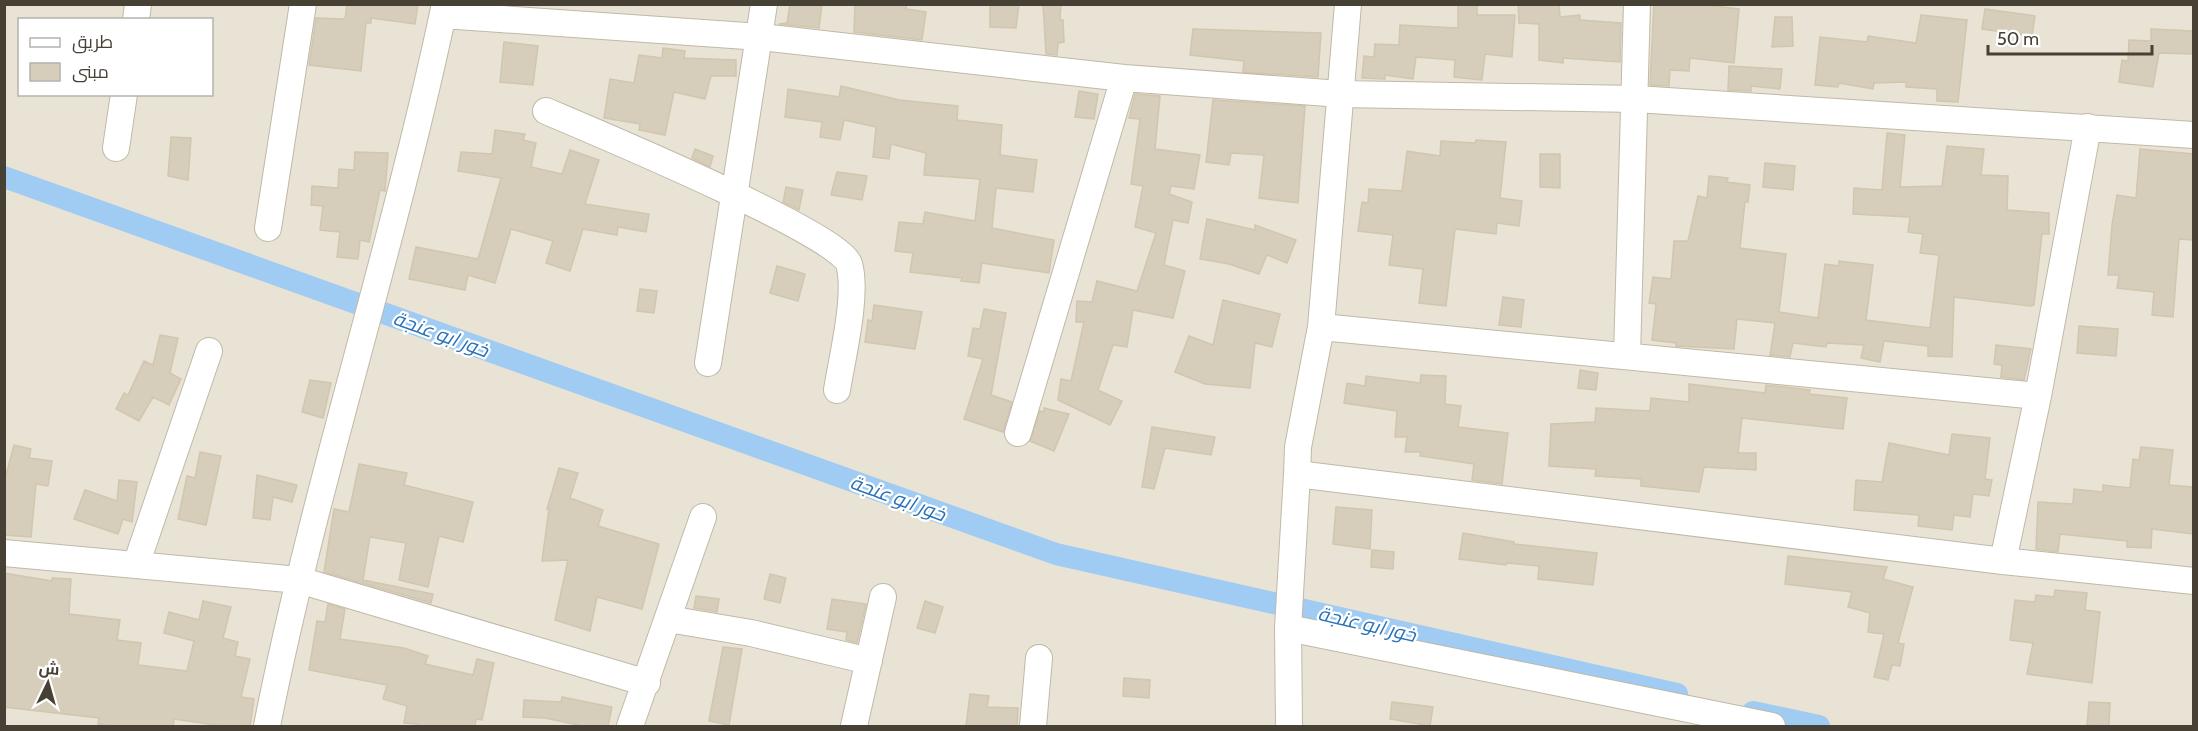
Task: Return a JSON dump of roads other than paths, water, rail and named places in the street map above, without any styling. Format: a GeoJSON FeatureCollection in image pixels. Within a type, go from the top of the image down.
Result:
{"type":"FeatureCollection","features":[{"type":"Feature","properties":{"kind":"street"},"geometry":{"type":"LineString","coordinates":[[268,228],[303,4]]}},
{"type":"Feature","properties":{"kind":"street"},"geometry":{"type":"LineString","coordinates":[[708,363],[736,196],[764,4]]}},
{"type":"Feature","properties":{"kind":"street"},"geometry":{"type":"LineString","coordinates":[[1289,726],[1288,628],[1298,447],[1321,327],[1348,4]]}},
{"type":"Feature","properties":{"kind":"street"},"geometry":{"type":"LineString","coordinates":[[1627,355],[1637,4]]}},
{"type":"Feature","properties":{"kind":"street"},"geometry":{"type":"LineString","coordinates":[[267,726],[299,580],[384,262],[444,10],[760,37],[1124,78],[1341,94],[1636,99],[2193,135]]}},
{"type":"Feature","properties":{"kind":"street"},"geometry":{"type":"LineString","coordinates":[[1018,432],[1124,78]]}},
{"type":"Feature","properties":{"kind":"street"},"geometry":{"type":"LineString","coordinates":[[116,148],[124,96]]}},
{"type":"Feature","properties":{"kind":"street"},"geometry":{"type":"LineString","coordinates":[[546,111],[736,196],[833,245],[849,262],[851,290],[837,390]]}},
{"type":"Feature","properties":{"kind":"street"},"geometry":{"type":"LineString","coordinates":[[2003,561],[2038,396],[2088,127]]}},
{"type":"Feature","properties":{"kind":"street"},"geometry":{"type":"LineString","coordinates":[[1321,327],[2038,396]]}},
{"type":"Feature","properties":{"kind":"street"},"geometry":{"type":"LineString","coordinates":[[136,565],[209,351]]}},
{"type":"Feature","properties":{"kind":"street"},"geometry":{"type":"LineString","coordinates":[[1297,474],[2003,561],[2193,581]]}},
{"type":"Feature","properties":{"kind":"street"},"geometry":{"type":"LineString","coordinates":[[630,726],[647,683],[703,517]]}},
{"type":"Feature","properties":{"kind":"street"},"geometry":{"type":"LineString","coordinates":[[4,554],[299,580],[647,683]]}},
{"type":"Feature","properties":{"kind":"street"},"geometry":{"type":"LineString","coordinates":[[854,726],[883,597]]}},
{"type":"Feature","properties":{"kind":"street"},"geometry":{"type":"LineString","coordinates":[[668,619],[751,633],[869,661]]}},
{"type":"Feature","properties":{"kind":"street"},"geometry":{"type":"LineString","coordinates":[[1288,628],[1772,726]]}},
{"type":"Feature","properties":{"kind":"street"},"geometry":{"type":"LineString","coordinates":[[1033,726],[1039,658]]}},
{"type":"Feature","properties":{"kind":"waterway","name":"خور ابو عنجة"},"geometry":{"type":"LineString","coordinates":[[4,177],[1056,554],[1677,694]]}},
{"type":"Feature","properties":{"kind":"waterway","name":"خور ابو عنجة"},"geometry":{"type":"LineString","coordinates":[[1753,712],[1819,726]]}}]}
